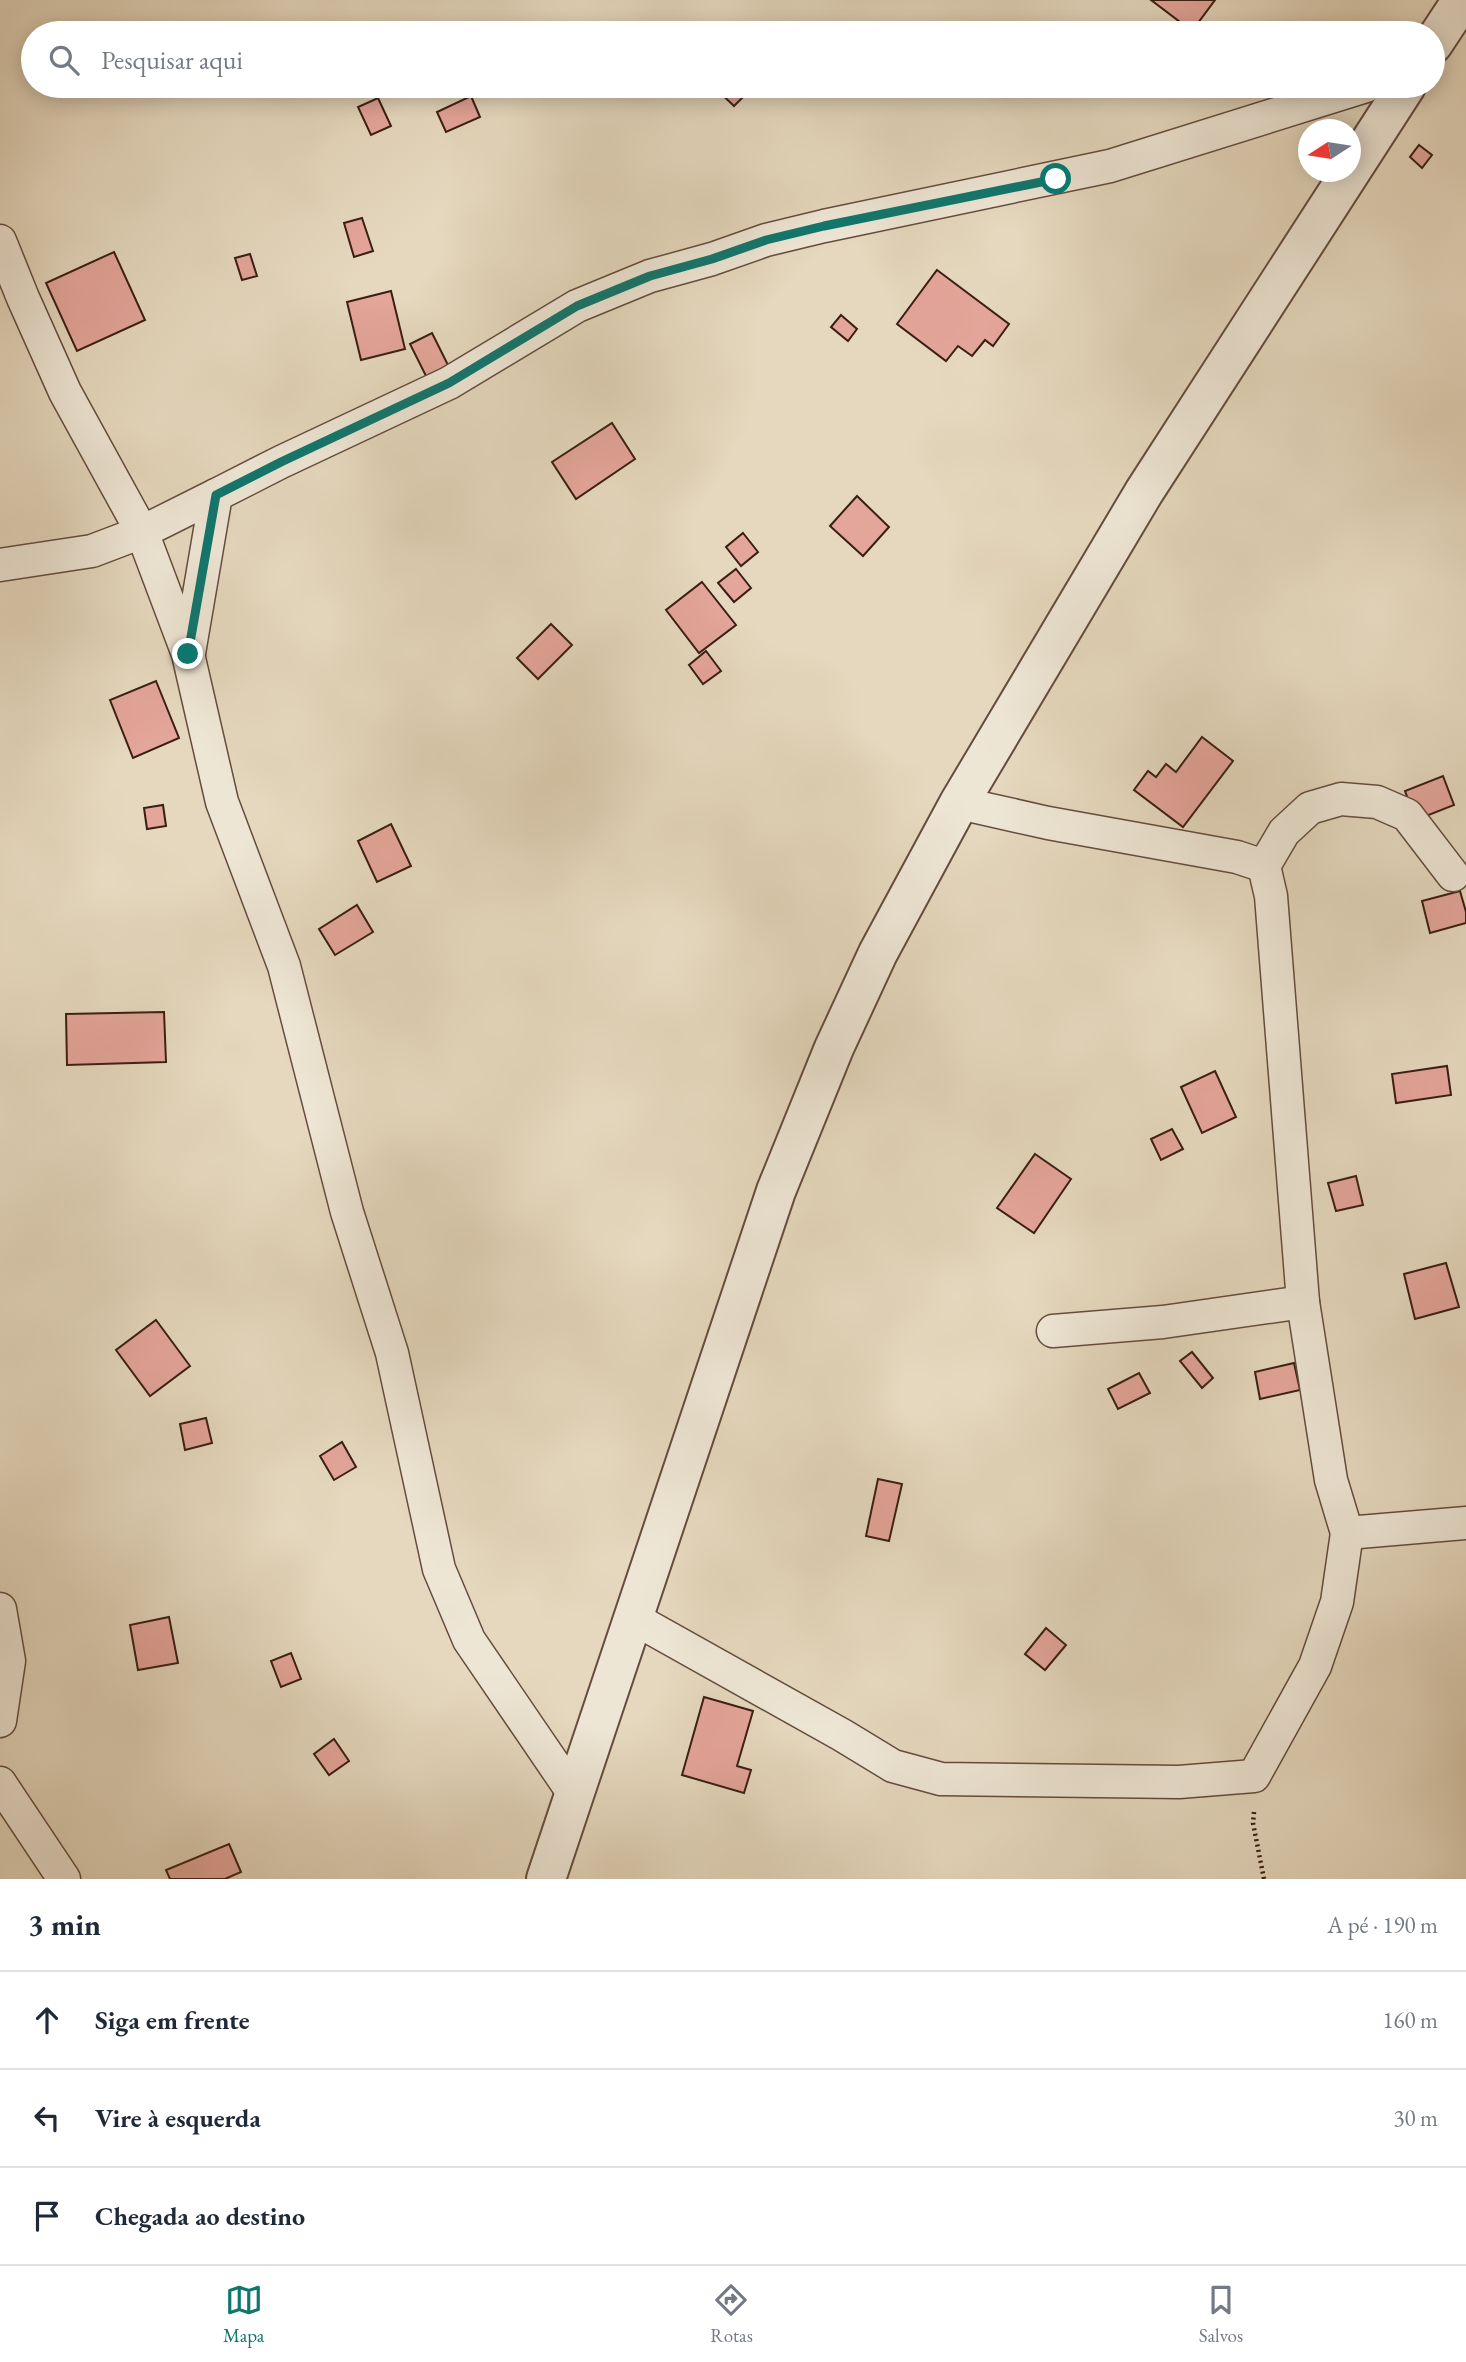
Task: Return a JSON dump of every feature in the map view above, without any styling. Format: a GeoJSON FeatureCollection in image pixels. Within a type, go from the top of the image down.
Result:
{"type":"FeatureCollection","features":[{"type":"Feature","properties":{"kind":"street"},"geometry":{"type":"LineString","coordinates":[[1445,26],[1462,0]]}},
{"type":"Feature","properties":{"kind":"street"},"geometry":{"type":"LineString","coordinates":[[0,565],[92,551],[142,532],[281,462],[449,383],[577,306],[650,276],[712,259],[766,240],[824,226],[1110,166],[1326,98]]}},
{"type":"Feature","properties":{"kind":"street"},"geometry":{"type":"LineString","coordinates":[[546,1879],[776,1191],[834,1048],[878,953],[959,803],[1144,492],[1398,98]]}},
{"type":"Feature","properties":{"kind":"street"},"geometry":{"type":"LineString","coordinates":[[0,240],[65,392],[142,532],[188,654],[222,802],[285,966],[347,1212],[392,1353],[439,1569],[469,1640],[574,1794]]}},
{"type":"Feature","properties":{"kind":"street"},"geometry":{"type":"LineString","coordinates":[[188,654],[216,495]]}},
{"type":"Feature","properties":{"kind":"street"},"geometry":{"type":"LineString","coordinates":[[633,1618],[893,1766],[941,1779],[1179,1783],[1254,1776],[1315,1666],[1337,1602],[1347,1532],[1331,1480],[1303,1302],[1270,895],[1264,866],[1284,832],[1310,808],[1341,799],[1377,802],[1407,815],[1453,875]]}},
{"type":"Feature","properties":{"kind":"street"},"geometry":{"type":"LineString","coordinates":[[959,803],[1048,823],[1237,857],[1264,866]]}},
{"type":"Feature","properties":{"kind":"street"},"geometry":{"type":"LineString","coordinates":[[1053,1331],[1163,1322],[1303,1302]]}},
{"type":"Feature","properties":{"kind":"street"},"geometry":{"type":"LineString","coordinates":[[1347,1532],[1466,1522]]}},
{"type":"Feature","properties":{"kind":"street"},"geometry":{"type":"LineString","coordinates":[[0,1609],[9,1661],[0,1721]]}},
{"type":"Feature","properties":{"kind":"street"},"geometry":{"type":"LineString","coordinates":[[0,1783],[64,1879]]}},
{"type":"Feature","properties":{"kind":"path"},"geometry":{"type":"LineString","coordinates":[[1254,1776],[1253,1823],[1264,1879]]}},
{"type":"Feature","properties":{"kind":"building"},"geometry":{"type":"Polygon","coordinates":[[[1151,0],[1215,0],[1199,21],[1179,21],[1151,0]]]}},
{"type":"Feature","properties":{"kind":"building"},"geometry":{"type":"Polygon","coordinates":[[[378,98],[391,126],[371,135],[358,107],[378,98]]]}},
{"type":"Feature","properties":{"kind":"building"},"geometry":{"type":"Polygon","coordinates":[[[472,98],[480,117],[446,132],[437,112],[472,98]]]}},
{"type":"Feature","properties":{"kind":"building"},"geometry":{"type":"Polygon","coordinates":[[[726,98],[742,98],[734,106],[726,98]]]}},
{"type":"Feature","properties":{"kind":"building"},"geometry":{"type":"Polygon","coordinates":[[[1419,145],[1432,155],[1422,168],[1410,157],[1419,145]]]}},
{"type":"Feature","properties":{"kind":"building"},"geometry":{"type":"Polygon","coordinates":[[[362,218],[373,251],[354,257],[344,223],[362,218]]]}},
{"type":"Feature","properties":{"kind":"building"},"geometry":{"type":"Polygon","coordinates":[[[114,252],[145,320],[77,351],[46,283],[114,252]]]}},
{"type":"Feature","properties":{"kind":"building"},"geometry":{"type":"Polygon","coordinates":[[[250,254],[257,276],[242,280],[235,258],[250,254]]]}},
{"type":"Feature","properties":{"kind":"building"},"geometry":{"type":"Polygon","coordinates":[[[937,270],[1009,324],[993,346],[985,340],[972,356],[958,346],[946,361],[897,324],[937,270]]]}},
{"type":"Feature","properties":{"kind":"building"},"geometry":{"type":"Polygon","coordinates":[[[391,291],[405,349],[361,360],[347,302],[391,291]]]}},
{"type":"Feature","properties":{"kind":"building"},"geometry":{"type":"Polygon","coordinates":[[[841,315],[857,329],[848,341],[831,327],[841,315]]]}},
{"type":"Feature","properties":{"kind":"building"},"geometry":{"type":"Polygon","coordinates":[[[432,333],[450,369],[428,380],[410,344],[432,333]]]}},
{"type":"Feature","properties":{"kind":"building"},"geometry":{"type":"Polygon","coordinates":[[[612,423],[635,459],[576,499],[552,462],[612,423]]]}},
{"type":"Feature","properties":{"kind":"building"},"geometry":{"type":"Polygon","coordinates":[[[857,496],[889,527],[863,556],[830,526],[857,496]]]}},
{"type":"Feature","properties":{"kind":"building"},"geometry":{"type":"Polygon","coordinates":[[[743,533],[758,552],[741,566],[726,547],[743,533]]]}},
{"type":"Feature","properties":{"kind":"building"},"geometry":{"type":"Polygon","coordinates":[[[736,569],[751,588],[734,602],[718,583],[736,569]]]}},
{"type":"Feature","properties":{"kind":"building"},"geometry":{"type":"Polygon","coordinates":[[[702,582],[736,625],[699,653],[666,610],[702,582]]]}},
{"type":"Feature","properties":{"kind":"building"},"geometry":{"type":"Polygon","coordinates":[[[551,624],[572,645],[538,679],[517,658],[551,624]]]}},
{"type":"Feature","properties":{"kind":"building"},"geometry":{"type":"Polygon","coordinates":[[[706,651],[721,671],[703,684],[689,665],[706,651]]]}},
{"type":"Feature","properties":{"kind":"building"},"geometry":{"type":"Polygon","coordinates":[[[156,681],[179,738],[133,758],[110,700],[156,681]]]}},
{"type":"Feature","properties":{"kind":"building"},"geometry":{"type":"Polygon","coordinates":[[[1202,737],[1233,761],[1183,827],[1134,790],[1148,771],[1156,777],[1166,764],[1176,772],[1202,737]]]}},
{"type":"Feature","properties":{"kind":"building"},"geometry":{"type":"Polygon","coordinates":[[[1443,776],[1454,805],[1416,820],[1405,791],[1443,776]]]}},
{"type":"Feature","properties":{"kind":"building"},"geometry":{"type":"Polygon","coordinates":[[[163,805],[166,826],[147,829],[144,808],[163,805]]]}},
{"type":"Feature","properties":{"kind":"building"},"geometry":{"type":"Polygon","coordinates":[[[391,824],[411,866],[377,882],[358,841],[391,824]]]}},
{"type":"Feature","properties":{"kind":"building"},"geometry":{"type":"Polygon","coordinates":[[[1460,891],[1466,923],[1430,933],[1422,901],[1460,891]]]}},
{"type":"Feature","properties":{"kind":"building"},"geometry":{"type":"Polygon","coordinates":[[[357,905],[373,932],[335,955],[319,929],[357,905]]]}},
{"type":"Feature","properties":{"kind":"building"},"geometry":{"type":"Polygon","coordinates":[[[164,1012],[166,1062],[67,1065],[66,1014],[164,1012]]]}},
{"type":"Feature","properties":{"kind":"building"},"geometry":{"type":"Polygon","coordinates":[[[1447,1066],[1451,1095],[1396,1103],[1392,1074],[1447,1066]]]}},
{"type":"Feature","properties":{"kind":"building"},"geometry":{"type":"Polygon","coordinates":[[[1215,1071],[1236,1117],[1202,1133],[1181,1087],[1215,1071]]]}},
{"type":"Feature","properties":{"kind":"building"},"geometry":{"type":"Polygon","coordinates":[[[1172,1129],[1183,1149],[1161,1160],[1151,1139],[1172,1129]]]}},
{"type":"Feature","properties":{"kind":"building"},"geometry":{"type":"Polygon","coordinates":[[[1035,1154],[1071,1179],[1034,1233],[997,1208],[1035,1154]]]}},
{"type":"Feature","properties":{"kind":"building"},"geometry":{"type":"Polygon","coordinates":[[[1356,1176],[1363,1205],[1336,1211],[1328,1183],[1356,1176]]]}},
{"type":"Feature","properties":{"kind":"building"},"geometry":{"type":"Polygon","coordinates":[[[1446,1263],[1459,1307],[1415,1319],[1404,1274],[1446,1263]]]}},
{"type":"Feature","properties":{"kind":"building"},"geometry":{"type":"Polygon","coordinates":[[[156,1320],[190,1366],[150,1396],[116,1350],[156,1320]]]}},
{"type":"Feature","properties":{"kind":"building"},"geometry":{"type":"Polygon","coordinates":[[[1192,1352],[1213,1378],[1202,1388],[1180,1361],[1192,1352]]]}},
{"type":"Feature","properties":{"kind":"building"},"geometry":{"type":"Polygon","coordinates":[[[1294,1363],[1300,1390],[1260,1399],[1255,1372],[1294,1363]]]}},
{"type":"Feature","properties":{"kind":"building"},"geometry":{"type":"Polygon","coordinates":[[[1139,1373],[1150,1393],[1118,1409],[1108,1389],[1139,1373]]]}},
{"type":"Feature","properties":{"kind":"building"},"geometry":{"type":"Polygon","coordinates":[[[206,1418],[212,1443],[185,1450],[180,1424],[206,1418]]]}},
{"type":"Feature","properties":{"kind":"building"},"geometry":{"type":"Polygon","coordinates":[[[342,1442],[356,1467],[334,1480],[320,1456],[342,1442]]]}},
{"type":"Feature","properties":{"kind":"building"},"geometry":{"type":"Polygon","coordinates":[[[878,1479],[902,1484],[889,1541],[866,1536],[878,1479]]]}},
{"type":"Feature","properties":{"kind":"building"},"geometry":{"type":"Polygon","coordinates":[[[169,1617],[178,1663],[138,1670],[130,1625],[169,1617]]]}},
{"type":"Feature","properties":{"kind":"building"},"geometry":{"type":"Polygon","coordinates":[[[1046,1628],[1066,1645],[1045,1670],[1025,1654],[1046,1628]]]}},
{"type":"Feature","properties":{"kind":"building"},"geometry":{"type":"Polygon","coordinates":[[[291,1653],[301,1679],[281,1687],[271,1661],[291,1653]]]}},
{"type":"Feature","properties":{"kind":"building"},"geometry":{"type":"Polygon","coordinates":[[[704,1697],[753,1711],[737,1766],[751,1770],[744,1793],[682,1775],[704,1697]]]}},
{"type":"Feature","properties":{"kind":"building"},"geometry":{"type":"Polygon","coordinates":[[[334,1739],[349,1761],[329,1775],[314,1754],[334,1739]]]}},
{"type":"Feature","properties":{"kind":"building"},"geometry":{"type":"Polygon","coordinates":[[[229,1844],[241,1872],[225,1879],[170,1879],[166,1870],[229,1844]]]}},
{"type":"Feature","properties":{"kind":"route"},"geometry":{"type":"LineString","coordinates":[[188,654],[216,495],[449,383],[577,306],[650,276],[712,259],[766,240],[824,226],[1056,179]]}}]}
